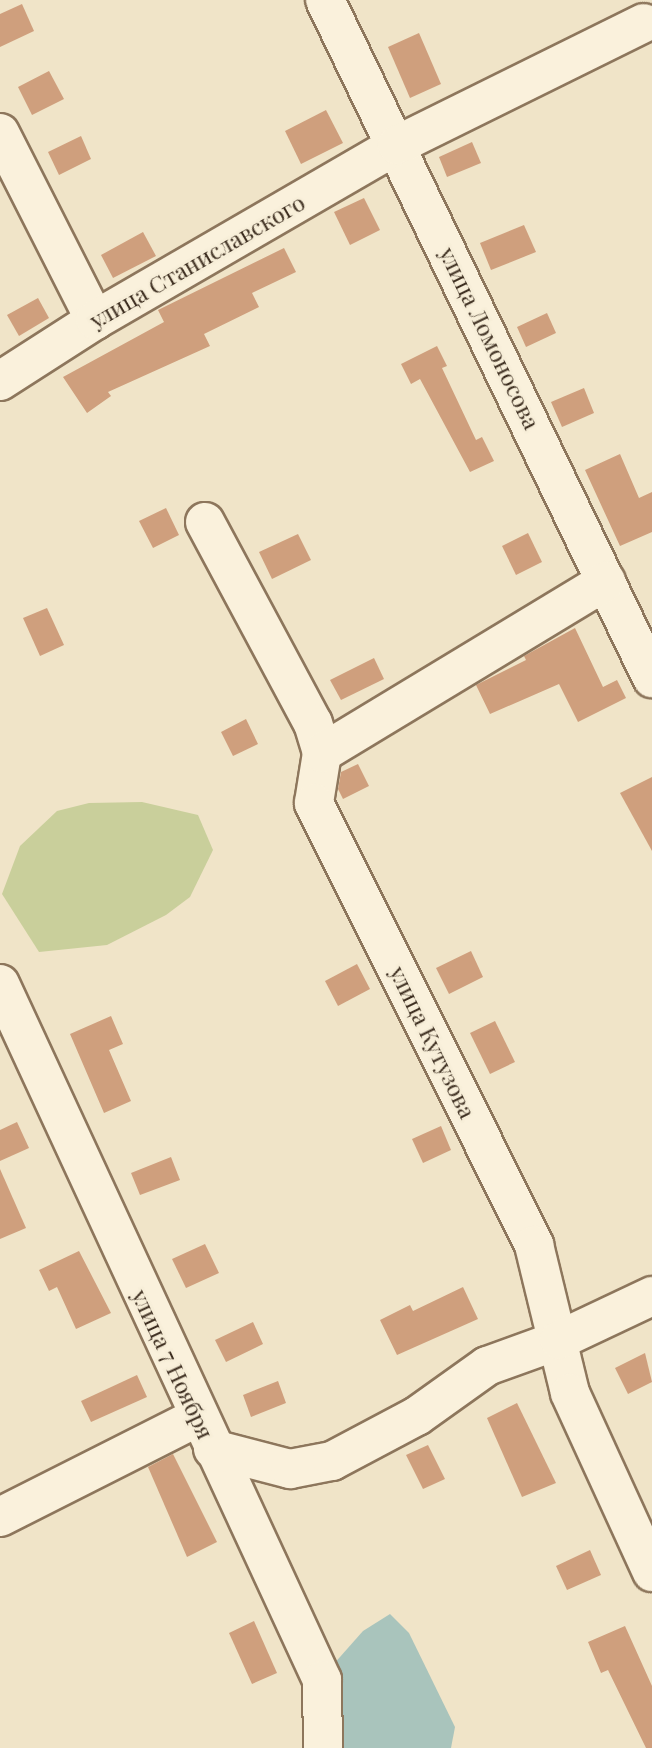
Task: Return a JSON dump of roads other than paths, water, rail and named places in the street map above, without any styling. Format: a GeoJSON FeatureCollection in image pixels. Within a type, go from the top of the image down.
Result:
{"type":"FeatureCollection","features":[{"type":"Feature","properties":{"kind":"street","name":"улица Ломоносова"},"geometry":{"type":"LineString","coordinates":[[325,0],[652,678]]}},
{"type":"Feature","properties":{"kind":"street","name":"улица Станиславского"},"geometry":{"type":"LineString","coordinates":[[0,381],[94,320],[397,145],[644,23]]}},
{"type":"Feature","properties":{"kind":"street"},"geometry":{"type":"LineString","coordinates":[[0,133],[94,320]]}},
{"type":"Feature","properties":{"kind":"street","name":"улица Кутузова"},"geometry":{"type":"LineString","coordinates":[[205,522],[313,723],[322,753],[314,803],[534,1245],[570,1393],[652,1572]]}},
{"type":"Feature","properties":{"kind":"street"},"geometry":{"type":"LineString","coordinates":[[322,753],[606,582]]}},
{"type":"Feature","properties":{"kind":"street","name":"улица 7 Ноября"},"geometry":{"type":"LineString","coordinates":[[0,984],[205,1433],[322,1681],[323,1748]]}},
{"type":"Feature","properties":{"kind":"street"},"geometry":{"type":"LineString","coordinates":[[0,1517],[205,1433],[290,1469],[332,1461],[418,1416],[487,1366],[559,1340],[652,1296]]}},
{"type":"Feature","properties":{"kind":"water"},"geometry":{"type":"Polygon","coordinates":[[[390,1614],[409,1633],[455,1727],[451,1748],[337,1748],[332,1666],[363,1631],[390,1614]]]}}]}
